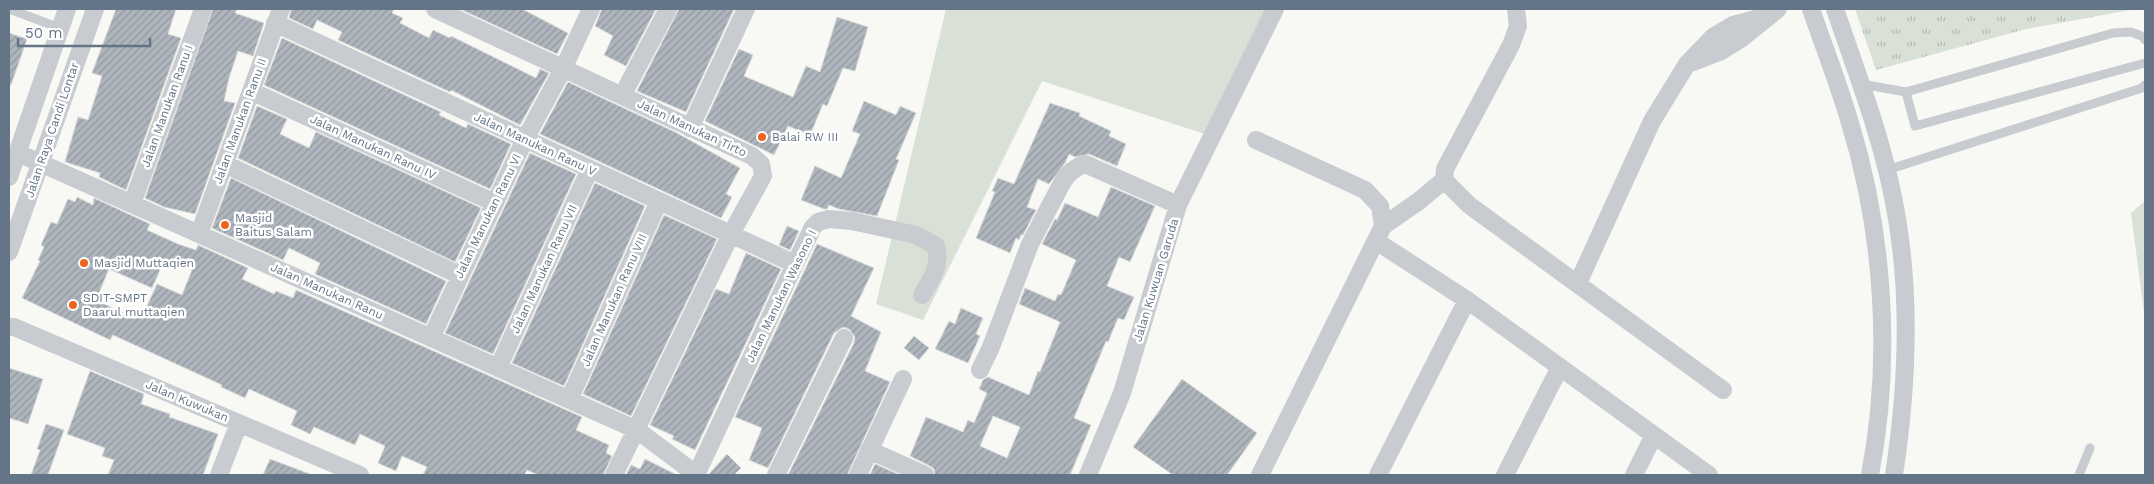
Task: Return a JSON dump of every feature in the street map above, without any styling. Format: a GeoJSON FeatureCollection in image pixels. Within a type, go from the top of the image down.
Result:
{"type":"FeatureCollection","features":[{"type":"Feature","properties":{"kind":"street","name":"Jalan Raya Candi Lontar"},"geometry":{"type":"LineString","coordinates":[[9,177],[67,9]]}},
{"type":"Feature","properties":{"kind":"street","name":"Jalan Raya Candi Lontar"},"geometry":{"type":"LineString","coordinates":[[9,252],[95,9]]}},
{"type":"Feature","properties":{"kind":"street","name":"Jalan Manukan Ranu I"},"geometry":{"type":"LineString","coordinates":[[132,204],[203,9]]}},
{"type":"Feature","properties":{"kind":"street","name":"Jalan Manukan Tirto"},"geometry":{"type":"LineString","coordinates":[[435,9],[752,156],[761,164],[763,176],[731,234],[614,475]]}},
{"type":"Feature","properties":{"kind":"street","name":"Jalan Manukan Ranu VI"},"geometry":{"type":"LineString","coordinates":[[431,338],[525,139],[563,68],[591,9]]}},
{"type":"Feature","properties":{"kind":"street"},"geometry":{"type":"LineString","coordinates":[[622,96],[668,9]]}},
{"type":"Feature","properties":{"kind":"street"},"geometry":{"type":"LineString","coordinates":[[690,128],[746,9]]}},
{"type":"Feature","properties":{"kind":"street"},"geometry":{"type":"LineString","coordinates":[[1178,205],[1275,9]]}},
{"type":"Feature","properties":{"kind":"street"},"geometry":{"type":"LineString","coordinates":[[1260,475],[1380,233],[1444,180],[1445,169],[1510,45],[1518,26],[1516,9]]}},
{"type":"Feature","properties":{"kind":"street"},"geometry":{"type":"LineString","coordinates":[[1811,9],[1851,124],[1869,201],[1879,263],[1883,325],[1879,398],[1870,475]]}},
{"type":"Feature","properties":{"kind":"street"},"geometry":{"type":"LineString","coordinates":[[1835,9],[1861,84],[1887,170],[1902,261],[1906,327],[1904,402],[1894,475]]}},
{"type":"Feature","properties":{"kind":"street"},"geometry":{"type":"LineString","coordinates":[[1578,283],[1652,121],[1687,64],[1713,37],[1733,25],[1773,12]]}},
{"type":"Feature","properties":{"kind":"street","name":"Jalan Manukan Ranu II"},"geometry":{"type":"LineString","coordinates":[[199,234],[278,16]]}},
{"type":"Feature","properties":{"kind":"street","name":"Jalan Manukan Ranu V"},"geometry":{"type":"LineString","coordinates":[[278,16],[525,139],[795,264]]}},
{"type":"Feature","properties":{"kind":"street","name":"Jalan Manukan Ranu IV"},"geometry":{"type":"LineString","coordinates":[[251,91],[495,203]]}},
{"type":"Feature","properties":{"kind":"street"},"geometry":{"type":"LineString","coordinates":[[1256,140],[1365,190],[1380,206],[1380,233]]}},
{"type":"Feature","properties":{"kind":"street","name":"Jalan Manukan Ranu"},"geometry":{"type":"LineString","coordinates":[[18,153],[637,430],[697,475]]}},
{"type":"Feature","properties":{"kind":"street"},"geometry":{"type":"LineString","coordinates":[[225,164],[460,275]]}},
{"type":"Feature","properties":{"kind":"street","name":"Jalan Kuwuan Garuda"},"geometry":{"type":"LineString","coordinates":[[980,370],[991,347],[1030,244],[1062,183],[1076,167],[1085,164],[1178,205],[1122,393],[1088,475]]}},
{"type":"Feature","properties":{"kind":"street","name":"Jalan Manukan Ranu VII"},"geometry":{"type":"LineString","coordinates":[[498,368],[590,169]]}},
{"type":"Feature","properties":{"kind":"street"},"geometry":{"type":"LineString","coordinates":[[1444,180],[1469,205],[1723,390]]}},
{"type":"Feature","properties":{"kind":"street","name":"Jalan Manukan Ranu VIII"},"geometry":{"type":"LineString","coordinates":[[569,400],[659,201]]}},
{"type":"Feature","properties":{"kind":"street","name":"Jalan Manukan Wasono I"},"geometry":{"type":"LineString","coordinates":[[697,475],[795,264],[813,227],[818,222],[829,219],[852,221],[916,235],[936,246],[938,256],[937,268],[922,295]]}},
{"type":"Feature","properties":{"kind":"street"},"geometry":{"type":"LineString","coordinates":[[1380,233],[1467,300],[1709,475]]}},
{"type":"Feature","properties":{"kind":"street"},"geometry":{"type":"LineString","coordinates":[[1378,475],[1467,300]]}},
{"type":"Feature","properties":{"kind":"street","name":"Jalan Kuwukan"},"geometry":{"type":"LineString","coordinates":[[11,324],[360,475]]}},
{"type":"Feature","properties":{"kind":"street"},"geometry":{"type":"LineString","coordinates":[[776,475],[844,338]]}},
{"type":"Feature","properties":{"kind":"street"},"geometry":{"type":"LineString","coordinates":[[1504,475],[1560,368]]}},
{"type":"Feature","properties":{"kind":"street"},"geometry":{"type":"LineString","coordinates":[[858,475],[902,379]]}},
{"type":"Feature","properties":{"kind":"street"},"geometry":{"type":"LineString","coordinates":[[219,475],[240,423]]}},
{"type":"Feature","properties":{"kind":"street"},"geometry":{"type":"LineString","coordinates":[[1634,475],[1654,435]]}},
{"type":"Feature","properties":{"kind":"street"},"geometry":{"type":"LineString","coordinates":[[869,450],[925,475]]}},
{"type":"Feature","properties":{"kind":"lane"},"geometry":{"type":"LineString","coordinates":[[9,9],[60,28]]}},
{"type":"Feature","properties":{"kind":"lane"},"geometry":{"type":"LineString","coordinates":[[1861,84],[1906,92],[2113,33],[2131,32],[2144,37],[2145,40]]}},
{"type":"Feature","properties":{"kind":"lane"},"geometry":{"type":"LineString","coordinates":[[1906,92],[1915,126],[2145,63]]}},
{"type":"Feature","properties":{"kind":"lane"},"geometry":{"type":"LineString","coordinates":[[1887,170],[2142,88],[2145,85]]}},
{"type":"Feature","properties":{"kind":"lane"},"geometry":{"type":"LineString","coordinates":[[2079,475],[2090,448]]}},
{"type":"Feature","properties":{"kind":"green space"},"geometry":{"type":"Polygon","coordinates":[[[946,9],[1279,9],[1217,138],[1042,81],[923,320],[876,304],[946,9]]]}},
{"type":"Feature","properties":{"kind":"green space"},"geometry":{"type":"Polygon","coordinates":[[[1855,9],[2136,9],[2026,29],[1876,70],[1855,9]]]}},
{"type":"Feature","properties":{"kind":"green space"},"geometry":{"type":"Polygon","coordinates":[[[2145,201],[2145,320],[2131,213],[2145,201]]]}},
{"type":"Feature","properties":{"kind":"building"},"geometry":{"type":"Polygon","coordinates":[[[116,9],[176,9],[168,34],[181,38],[126,190],[99,177],[100,173],[65,162],[78,117],[88,120],[102,76],[92,73],[116,9]]]}},
{"type":"Feature","properties":{"kind":"building"},"geometry":{"type":"Polygon","coordinates":[[[213,9],[237,9],[235,13],[264,23],[253,56],[238,51],[224,101],[235,103],[195,214],[164,207],[145,198],[213,9]]]}},
{"type":"Feature","properties":{"kind":"building"},"geometry":{"type":"Polygon","coordinates":[[[291,9],[394,9],[392,13],[403,18],[400,23],[429,38],[433,30],[450,38],[451,36],[536,78],[540,69],[549,73],[520,125],[451,90],[450,92],[338,40],[342,32],[317,20],[313,29],[289,18],[291,9]]]}},
{"type":"Feature","properties":{"kind":"building"},"geometry":{"type":"Polygon","coordinates":[[[460,9],[522,9],[568,33],[557,54],[460,9]]]}},
{"type":"Feature","properties":{"kind":"building"},"geometry":{"type":"Polygon","coordinates":[[[602,9],[656,9],[626,66],[604,55],[613,36],[595,26],[602,9]]]}},
{"type":"Feature","properties":{"kind":"building"},"geometry":{"type":"Polygon","coordinates":[[[679,9],[734,9],[686,112],[637,91],[679,9]]]}},
{"type":"Feature","properties":{"kind":"building"},"geometry":{"type":"Polygon","coordinates":[[[837,17],[868,27],[855,71],[843,68],[827,106],[823,104],[810,135],[788,126],[774,155],[705,121],[739,49],[753,55],[744,76],[793,97],[806,66],[820,72],[837,17]]]}},
{"type":"Feature","properties":{"kind":"building"},"geometry":{"type":"Polygon","coordinates":[[[9,33],[27,39],[11,85],[9,84],[9,33]]]}},
{"type":"Feature","properties":{"kind":"building"},"geometry":{"type":"Polygon","coordinates":[[[282,38],[441,112],[439,115],[466,128],[468,124],[511,144],[490,189],[264,85],[282,38]]]}},
{"type":"Feature","properties":{"kind":"building"},"geometry":{"type":"Polygon","coordinates":[[[568,82],[675,132],[740,168],[726,194],[732,197],[721,218],[540,134],[568,82]]]}},
{"type":"Feature","properties":{"kind":"building"},"geometry":{"type":"Polygon","coordinates":[[[864,101],[896,115],[900,106],[916,113],[896,159],[899,160],[877,216],[839,209],[829,205],[827,209],[824,209],[801,200],[815,166],[841,178],[860,134],[852,131],[864,101]]]}},
{"type":"Feature","properties":{"kind":"building"},"geometry":{"type":"Polygon","coordinates":[[[1050,103],[1080,113],[1079,116],[1111,131],[1109,136],[1126,144],[1117,166],[1089,154],[1075,157],[1069,154],[1065,163],[1049,184],[1038,179],[1027,207],[1036,210],[1023,235],[1021,235],[1019,240],[1016,238],[1010,253],[976,238],[995,192],[992,191],[998,178],[1014,184],[1050,103]]]}},
{"type":"Feature","properties":{"kind":"building"},"geometry":{"type":"Polygon","coordinates":[[[257,106],[287,119],[280,134],[309,148],[316,132],[481,208],[455,262],[238,158],[257,106]]]}},
{"type":"Feature","properties":{"kind":"building"},"geometry":{"type":"Polygon","coordinates":[[[530,153],[576,174],[493,354],[445,333],[530,153]]]}},
{"type":"Feature","properties":{"kind":"building"},"geometry":{"type":"Polygon","coordinates":[[[231,178],[446,281],[426,324],[315,274],[320,263],[289,248],[283,260],[212,228],[231,178]]]}},
{"type":"Feature","properties":{"kind":"building"},"geometry":{"type":"Polygon","coordinates":[[[595,183],[645,206],[564,386],[512,363],[595,183]]]}},
{"type":"Feature","properties":{"kind":"building"},"geometry":{"type":"Polygon","coordinates":[[[1111,187],[1155,206],[1130,262],[1119,257],[1107,286],[1134,297],[1124,320],[1118,318],[1108,342],[1106,341],[1074,418],[1091,425],[1070,475],[935,475],[934,469],[910,456],[926,417],[963,432],[968,420],[974,423],[987,393],[979,389],[983,380],[988,377],[1029,395],[1060,322],[1019,304],[1025,288],[1055,301],[1058,294],[1061,295],[1076,260],[1042,244],[1065,203],[1098,217],[1111,187]],[[993,416],[980,446],[1007,458],[1020,427],[993,416]]]}},
{"type":"Feature","properties":{"kind":"building"},"geometry":{"type":"Polygon","coordinates":[[[77,197],[93,205],[94,198],[150,224],[147,230],[196,250],[198,245],[248,268],[242,279],[274,294],[276,291],[293,298],[296,290],[582,417],[576,430],[609,445],[606,453],[612,456],[603,475],[538,475],[527,470],[524,475],[423,475],[427,467],[402,456],[396,471],[378,463],[385,446],[360,434],[355,445],[314,427],[310,434],[291,425],[297,411],[249,389],[245,398],[221,387],[222,385],[113,335],[110,340],[22,298],[40,261],[38,260],[44,247],[41,245],[51,222],[57,224],[68,199],[75,202],[77,197]],[[165,259],[152,288],[109,269],[96,300],[132,317],[133,313],[142,317],[157,284],[182,295],[192,270],[165,259]]]}},
{"type":"Feature","properties":{"kind":"building"},"geometry":{"type":"Polygon","coordinates":[[[664,215],[717,239],[631,416],[583,394],[664,215]]]}},
{"type":"Feature","properties":{"kind":"building"},"geometry":{"type":"Polygon","coordinates":[[[787,226],[799,231],[790,250],[779,245],[787,226]]]}},
{"type":"Feature","properties":{"kind":"building"},"geometry":{"type":"Polygon","coordinates":[[[817,244],[874,268],[851,316],[881,332],[865,371],[890,382],[847,475],[788,475],[854,343],[855,337],[849,329],[843,327],[834,333],[768,468],[749,460],[762,428],[735,417],[817,244]]]}},
{"type":"Feature","properties":{"kind":"building"},"geometry":{"type":"Polygon","coordinates":[[[746,253],[781,269],[695,450],[672,439],[674,436],[650,425],[716,289],[729,294],[746,253]]]}},
{"type":"Feature","properties":{"kind":"building"},"geometry":{"type":"Polygon","coordinates":[[[961,308],[983,318],[976,334],[980,336],[968,363],[935,349],[949,321],[955,324],[961,308]]]}},
{"type":"Feature","properties":{"kind":"building"},"geometry":{"type":"Polygon","coordinates":[[[914,336],[929,348],[919,360],[904,348],[914,336]]]}},
{"type":"Feature","properties":{"kind":"building"},"geometry":{"type":"Polygon","coordinates":[[[9,368],[43,379],[28,424],[9,418],[9,368]]]}},
{"type":"Feature","properties":{"kind":"building"},"geometry":{"type":"Polygon","coordinates":[[[90,371],[144,394],[141,404],[170,414],[169,417],[218,434],[203,475],[108,475],[114,460],[102,456],[105,448],[67,434],[90,371]]]}},
{"type":"Feature","properties":{"kind":"building"},"geometry":{"type":"Polygon","coordinates":[[[1182,379],[1257,433],[1227,475],[1173,475],[1133,447],[1182,379]]]}},
{"type":"Feature","properties":{"kind":"building"},"geometry":{"type":"Polygon","coordinates":[[[46,424],[64,430],[48,475],[31,475],[40,450],[37,449],[46,424]]]}},
{"type":"Feature","properties":{"kind":"building"},"geometry":{"type":"Polygon","coordinates":[[[727,454],[741,468],[734,475],[708,475],[727,454]]]}},
{"type":"Feature","properties":{"kind":"building"},"geometry":{"type":"Polygon","coordinates":[[[270,459],[310,474],[263,475],[270,459]]]}},
{"type":"Feature","properties":{"kind":"building"},"geometry":{"type":"Polygon","coordinates":[[[645,459],[677,475],[626,475],[631,465],[640,469],[645,459]]]}},
{"type":"Feature","properties":{"kind":"building"},"geometry":{"type":"Polygon","coordinates":[[[875,464],[900,475],[870,475],[875,464]]]}},
{"type":"Feature","properties":{"kind":"place","name":"Balai RW III"},"geometry":{"type":"Point","coordinates":[762,137]}},
{"type":"Feature","properties":{"kind":"place","name":"Masjid Baitus Salam"},"geometry":{"type":"Point","coordinates":[225,225]}},
{"type":"Feature","properties":{"kind":"place","name":"Masjid Muttaqien"},"geometry":{"type":"Point","coordinates":[84,263]}},
{"type":"Feature","properties":{"kind":"place","name":"SDIT-SMPT Daarul muttaqien"},"geometry":{"type":"Point","coordinates":[73,305]}}]}
